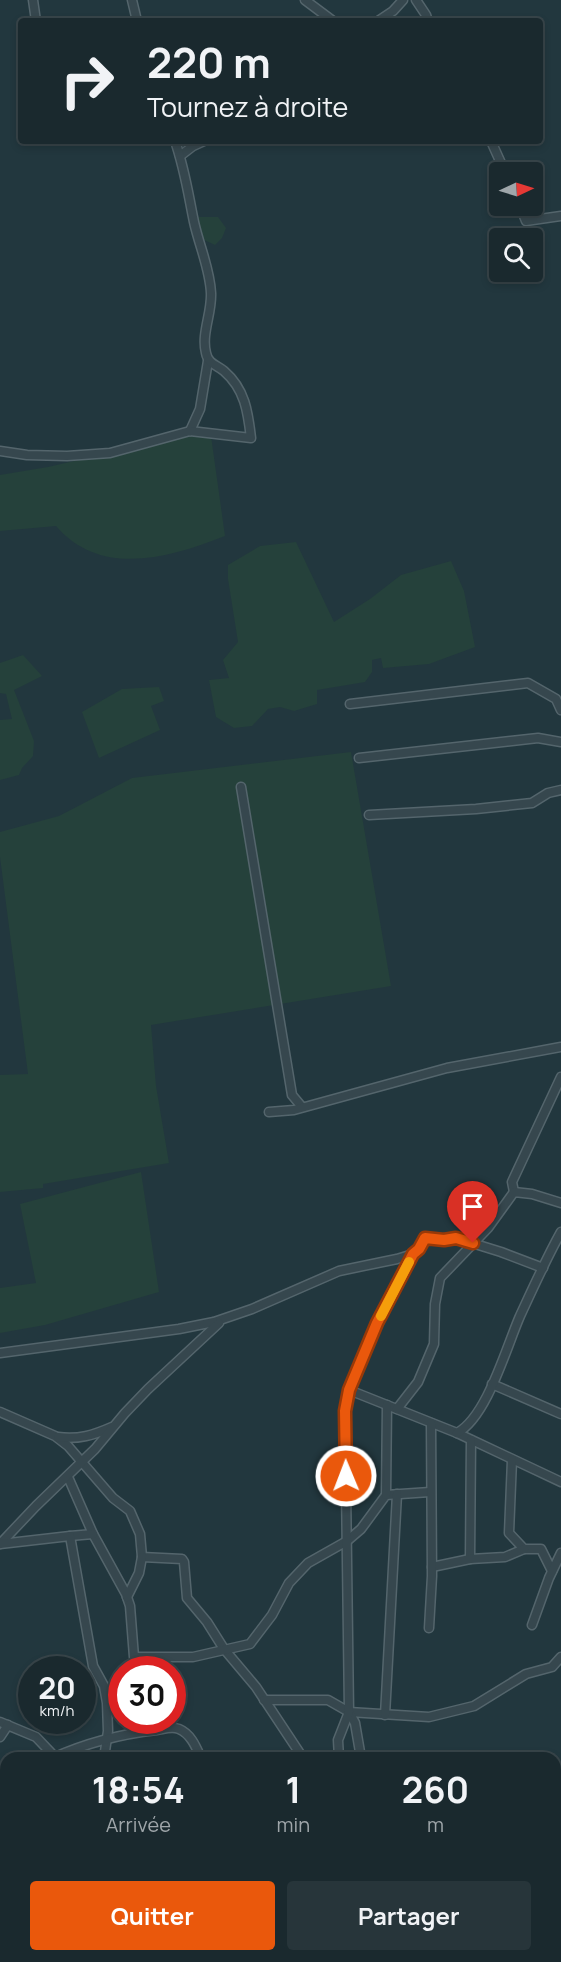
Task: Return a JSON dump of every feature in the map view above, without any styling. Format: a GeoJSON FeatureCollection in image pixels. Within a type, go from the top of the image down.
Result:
{"type":"FeatureCollection","features":[{"type":"Feature","properties":{"kind":"street"},"geometry":{"type":"LineString","coordinates":[[33,0],[36,18]]}},
{"type":"Feature","properties":{"kind":"street"},"geometry":{"type":"LineString","coordinates":[[132,0],[136,18]]}},
{"type":"Feature","properties":{"kind":"street"},"geometry":{"type":"LineString","coordinates":[[305,0],[329,18]]}},
{"type":"Feature","properties":{"kind":"street"},"geometry":{"type":"LineString","coordinates":[[382,18],[403,0]]}},
{"type":"Feature","properties":{"kind":"street"},"geometry":{"type":"LineString","coordinates":[[416,0],[427,18]]}},
{"type":"Feature","properties":{"kind":"street"},"geometry":{"type":"LineString","coordinates":[[176,144],[211,294],[205,345],[208,361],[200,409],[190,431]]}},
{"type":"Feature","properties":{"kind":"street"},"geometry":{"type":"LineString","coordinates":[[180,156],[197,144]]}},
{"type":"Feature","properties":{"kind":"street"},"geometry":{"type":"LineString","coordinates":[[491,144],[500,162]]}},
{"type":"Feature","properties":{"kind":"street"},"geometry":{"type":"LineString","coordinates":[[524,216],[526,221],[561,216]]}},
{"type":"Feature","properties":{"kind":"street"},"geometry":{"type":"LineString","coordinates":[[0,451],[27,455],[67,456],[110,453],[190,431],[251,438],[248,412],[242,394],[235,382],[223,370],[208,361]]}},
{"type":"Feature","properties":{"kind":"street"},"geometry":{"type":"LineString","coordinates":[[350,704],[528,682],[556,699],[561,710]]}},
{"type":"Feature","properties":{"kind":"street"},"geometry":{"type":"LineString","coordinates":[[359,758],[538,738],[561,742]]}},
{"type":"Feature","properties":{"kind":"street"},"geometry":{"type":"LineString","coordinates":[[241,787],[292,1095],[302,1107]]}},
{"type":"Feature","properties":{"kind":"street"},"geometry":{"type":"LineString","coordinates":[[369,814],[476,809],[532,803],[548,793],[561,790]]}},
{"type":"Feature","properties":{"kind":"street"},"geometry":{"type":"LineString","coordinates":[[269,1112],[302,1107],[447,1068],[561,1047]]}},
{"type":"Feature","properties":{"kind":"street"},"geometry":{"type":"LineString","coordinates":[[397,1409],[418,1382],[434,1344],[435,1304],[440,1278],[488,1228],[514,1192],[512,1182],[561,1077]]}},
{"type":"Feature","properties":{"kind":"street"},"geometry":{"type":"LineString","coordinates":[[514,1192],[532,1194],[561,1203]]}},
{"type":"Feature","properties":{"kind":"street"},"geometry":{"type":"LineString","coordinates":[[457,1433],[467,1428],[485,1400],[561,1232]]}},
{"type":"Feature","properties":{"kind":"street"},"geometry":{"type":"LineString","coordinates":[[0,1353],[179,1329],[222,1320],[339,1271],[413,1254],[425,1238],[444,1240],[456,1238],[501,1252],[543,1269]]}},
{"type":"Feature","properties":{"kind":"street"},"geometry":{"type":"LineString","coordinates":[[339,1752],[338,1740],[349,1712],[345,1411],[349,1390],[377,1323],[413,1254]]}},
{"type":"Feature","properties":{"kind":"street"},"geometry":{"type":"LineString","coordinates":[[0,1544],[36,1506],[68,1477],[164,1373],[222,1320]]}},
{"type":"Feature","properties":{"kind":"street"},"geometry":{"type":"LineString","coordinates":[[492,1384],[561,1414]]}},
{"type":"Feature","properties":{"kind":"street"},"geometry":{"type":"LineString","coordinates":[[349,1390],[457,1433],[561,1482]]}},
{"type":"Feature","properties":{"kind":"street"},"geometry":{"type":"LineString","coordinates":[[68,1477],[93,1534],[116,1572],[127,1597],[130,1606],[134,1657],[193,1657],[224,1648],[250,1644],[272,1615],[288,1583],[308,1563],[347,1541],[361,1529],[386,1495],[387,1404]]}},
{"type":"Feature","properties":{"kind":"street"},"geometry":{"type":"LineString","coordinates":[[0,1412],[55,1436],[70,1439],[113,1426]]}},
{"type":"Feature","properties":{"kind":"street"},"geometry":{"type":"LineString","coordinates":[[429,1628],[432,1567],[431,1423]]}},
{"type":"Feature","properties":{"kind":"street"},"geometry":{"type":"LineString","coordinates":[[55,1436],[83,1461],[113,1498],[130,1511],[140,1534],[142,1557],[139,1574],[127,1597]]}},
{"type":"Feature","properties":{"kind":"street"},"geometry":{"type":"LineString","coordinates":[[470,1559],[471,1440]]}},
{"type":"Feature","properties":{"kind":"street"},"geometry":{"type":"LineString","coordinates":[[512,1460],[509,1533],[524,1549]]}},
{"type":"Feature","properties":{"kind":"street"},"geometry":{"type":"LineString","coordinates":[[386,1495],[430,1492]]}},
{"type":"Feature","properties":{"kind":"street"},"geometry":{"type":"LineString","coordinates":[[385,1715],[397,1494]]}},
{"type":"Feature","properties":{"kind":"street"},"geometry":{"type":"LineString","coordinates":[[0,1544],[93,1534]]}},
{"type":"Feature","properties":{"kind":"street"},"geometry":{"type":"LineString","coordinates":[[70,1536],[93,1666],[104,1686],[107,1703],[108,1739],[105,1752]]}},
{"type":"Feature","properties":{"kind":"street"},"geometry":{"type":"LineString","coordinates":[[432,1567],[470,1559],[505,1557],[524,1549],[541,1549],[552,1572]]}},
{"type":"Feature","properties":{"kind":"street"},"geometry":{"type":"LineString","coordinates":[[532,1625],[561,1552]]}},
{"type":"Feature","properties":{"kind":"street"},"geometry":{"type":"LineString","coordinates":[[142,1557],[182,1559],[185,1596],[256,1687],[299,1752]]}},
{"type":"Feature","properties":{"kind":"street"},"geometry":{"type":"LineString","coordinates":[[264,1700],[328,1700],[349,1712],[429,1717],[474,1706],[526,1674],[556,1667],[561,1657]]}},
{"type":"Feature","properties":{"kind":"street"},"geometry":{"type":"LineString","coordinates":[[349,1712],[355,1723],[361,1752]]}},
{"type":"Feature","properties":{"kind":"street"},"geometry":{"type":"LineString","coordinates":[[0,1737],[4,1723],[36,1737],[50,1752]]}},
{"type":"Feature","properties":{"kind":"street"},"geometry":{"type":"LineString","coordinates":[[65,1752],[130,1733],[177,1728],[186,1732],[198,1752]]}},
{"type":"Feature","properties":{"kind":"green space"},"geometry":{"type":"Polygon","coordinates":[[[199,217],[218,217],[226,228],[222,238],[215,245],[200,238],[192,222],[199,217]]]}},
{"type":"Feature","properties":{"kind":"green space"},"geometry":{"type":"Polygon","coordinates":[[[192,434],[211,436],[225,536],[181,551],[136,559],[114,558],[94,553],[74,542],[56,526],[0,531],[0,475],[48,467],[192,434]]]}},
{"type":"Feature","properties":{"kind":"green space"},"geometry":{"type":"Polygon","coordinates":[[[296,542],[334,622],[370,599],[401,575],[451,561],[464,591],[475,647],[429,664],[383,668],[381,658],[372,660],[372,672],[365,682],[317,690],[317,704],[294,711],[280,707],[268,709],[252,726],[234,728],[216,717],[209,680],[229,678],[223,660],[238,642],[228,579],[228,565],[260,546],[296,542]]]}},
{"type":"Feature","properties":{"kind":"green space"},"geometry":{"type":"Polygon","coordinates":[[[23,655],[42,676],[14,690],[34,741],[33,756],[19,775],[0,780],[0,720],[12,719],[6,694],[0,693],[0,663],[23,655]]]}},
{"type":"Feature","properties":{"kind":"green space"},"geometry":{"type":"Polygon","coordinates":[[[159,687],[164,701],[151,706],[160,730],[99,758],[82,712],[122,689],[159,687]]]}},
{"type":"Feature","properties":{"kind":"green space"},"geometry":{"type":"Polygon","coordinates":[[[351,752],[391,986],[151,1025],[156,1086],[169,1163],[43,1184],[43,1188],[0,1192],[0,1075],[28,1074],[0,857],[0,832],[59,816],[132,778],[351,752]]]}},
{"type":"Feature","properties":{"kind":"green space"},"geometry":{"type":"Polygon","coordinates":[[[141,1172],[159,1292],[45,1325],[0,1333],[0,1288],[36,1283],[20,1204],[141,1172]]]}},
{"type":"Feature","properties":{"kind":"slow traffic"},"geometry":{"type":"LineString","coordinates":[[381,1316],[409,1262]]}},
{"type":"Feature","properties":{"kind":"route"},"geometry":{"type":"LineString","coordinates":[[346,1476],[345,1411],[349,1390],[377,1323],[413,1254],[425,1238],[444,1240],[456,1238],[473,1243]]}}]}
